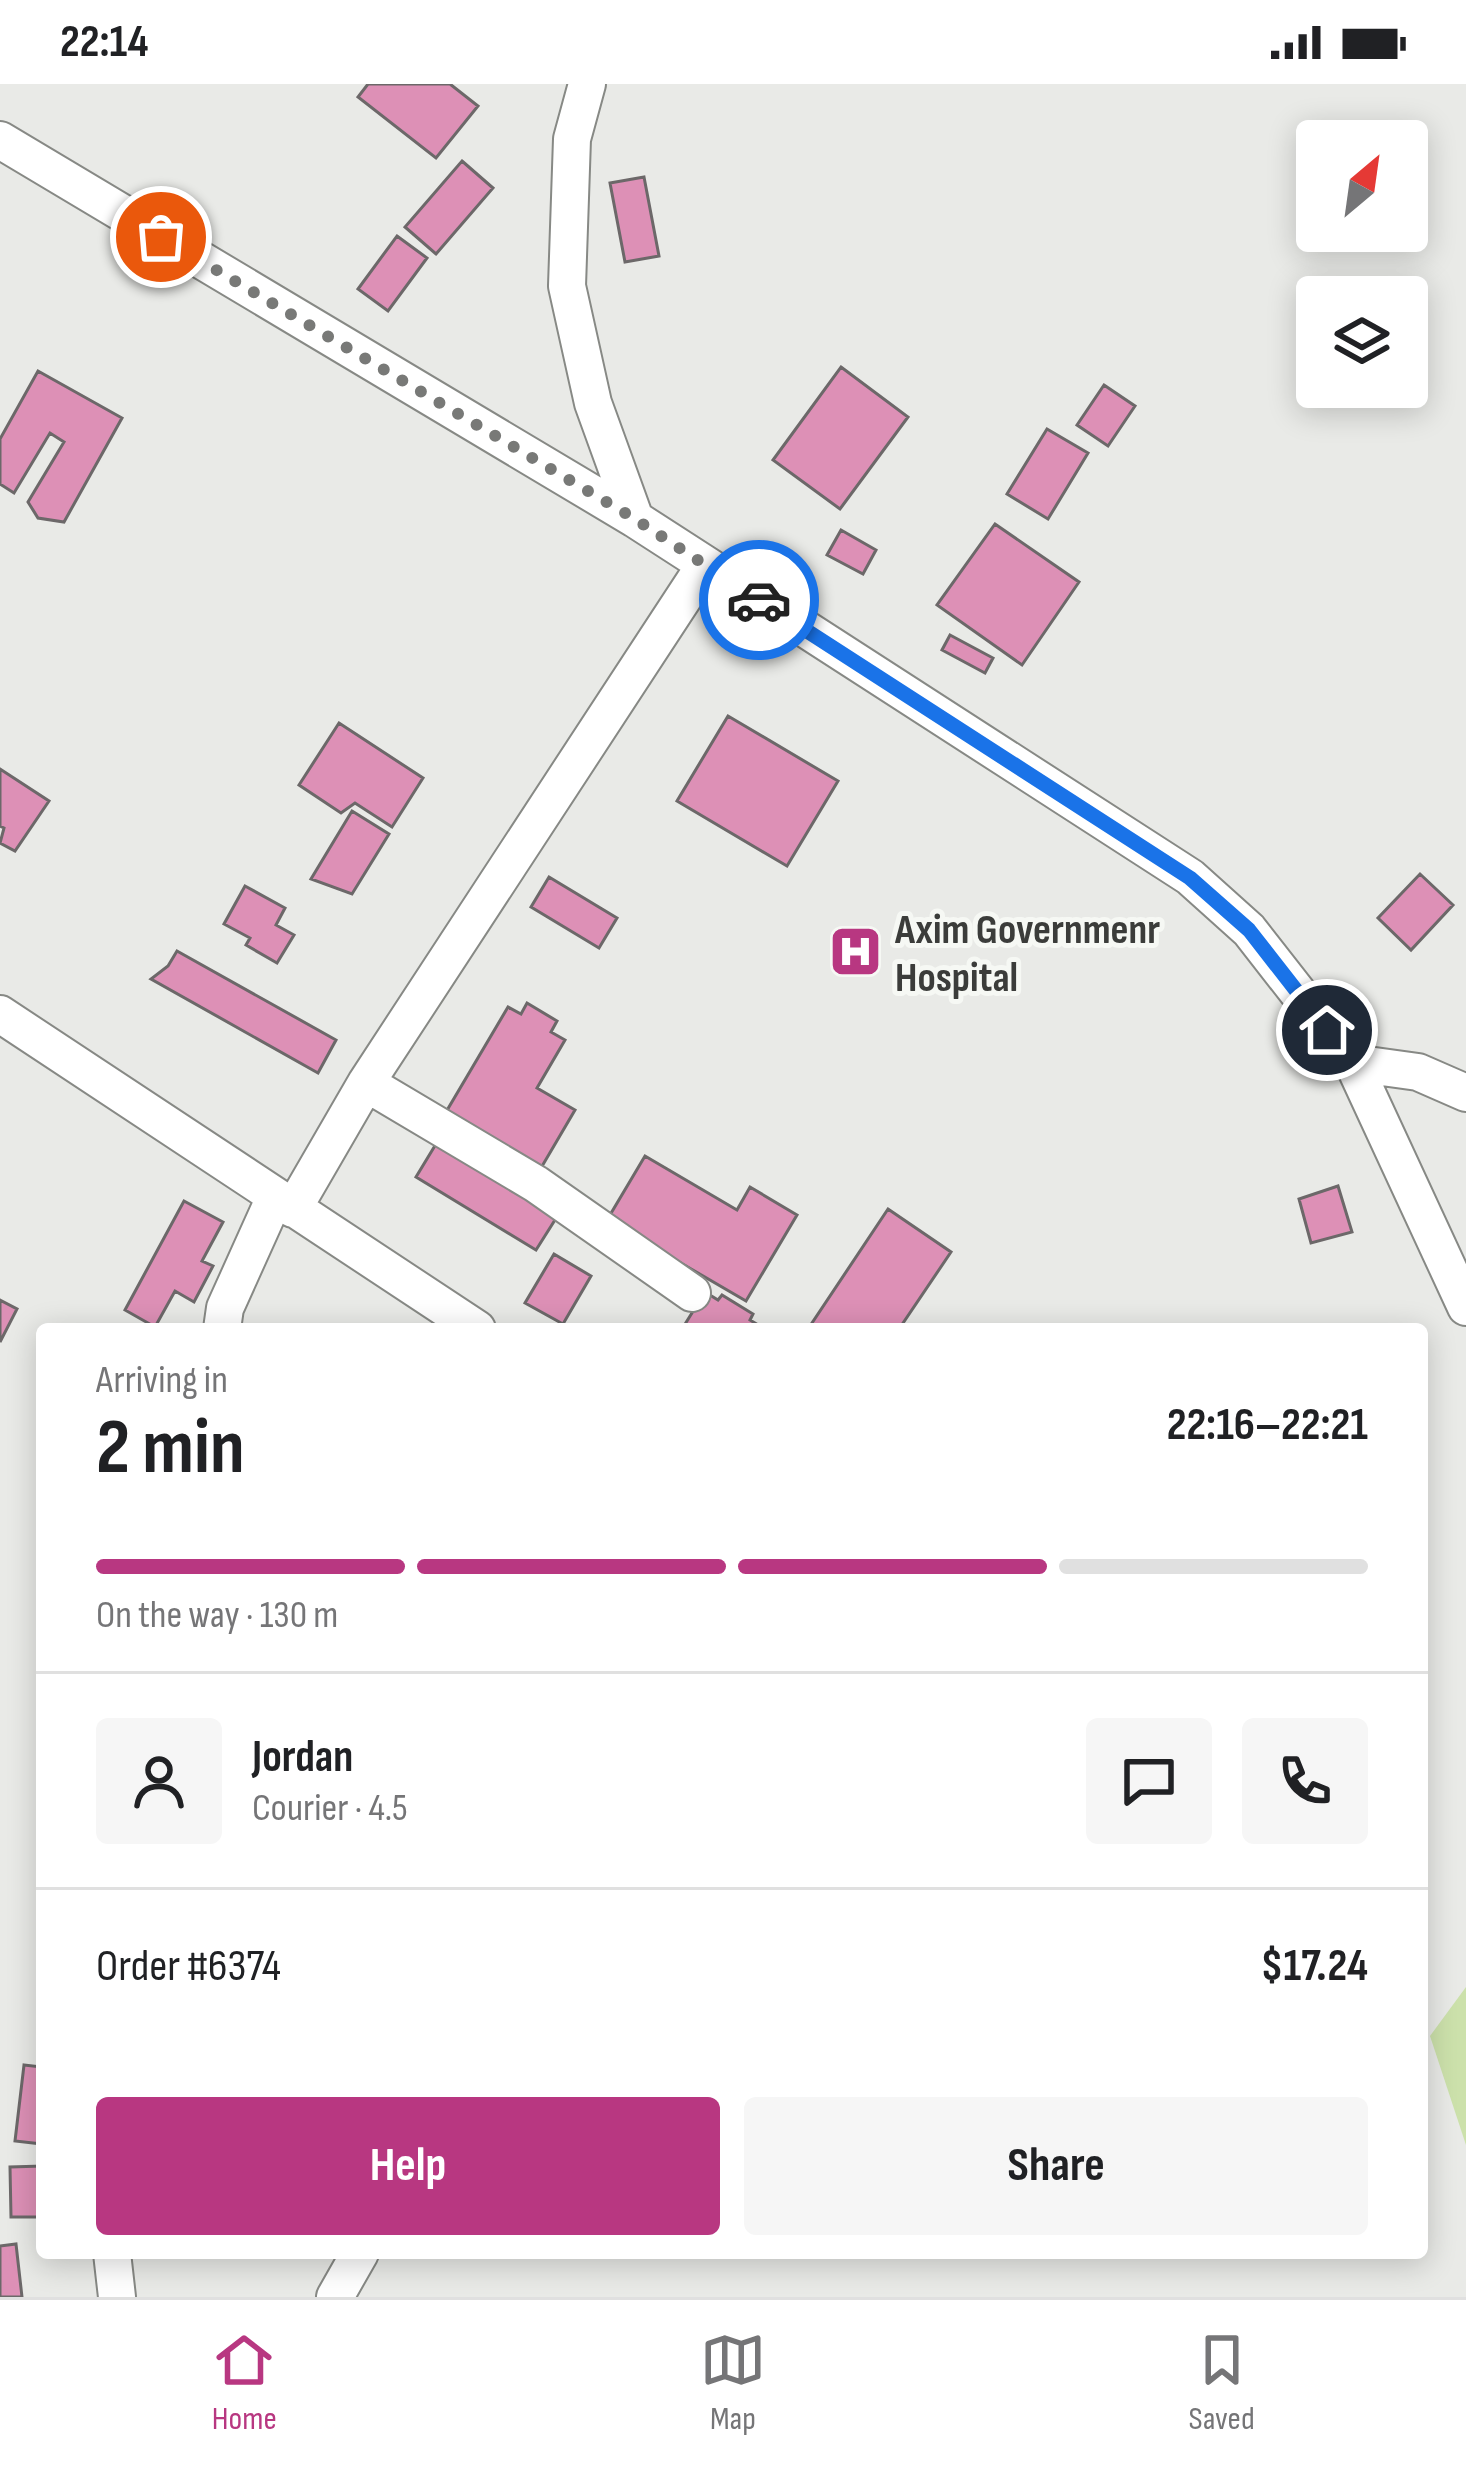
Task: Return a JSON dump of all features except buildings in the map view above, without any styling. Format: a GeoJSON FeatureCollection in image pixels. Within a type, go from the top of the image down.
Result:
{"type":"FeatureCollection","features":[{"type":"Feature","properties":{"kind":"street"},"geometry":{"type":"LineString","coordinates":[[586,84],[572,139],[567,286],[592,404],[635,519]]}},
{"type":"Feature","properties":{"kind":"street"},"geometry":{"type":"LineString","coordinates":[[0,140],[635,519],[1190,878],[1249,930],[1353,1063],[1466,1307]]}},
{"type":"Feature","properties":{"kind":"street"},"geometry":{"type":"LineString","coordinates":[[223,1323],[225,1308],[284,1203],[705,566]]}},
{"type":"Feature","properties":{"kind":"street"},"geometry":{"type":"LineString","coordinates":[[0,1014],[468,1323]]}},
{"type":"Feature","properties":{"kind":"street"},"geometry":{"type":"LineString","coordinates":[[1353,1063],[1418,1072],[1466,1094]]}},
{"type":"Feature","properties":{"kind":"street"},"geometry":{"type":"LineString","coordinates":[[366,1083],[536,1184],[692,1293]]}},
{"type":"Feature","properties":{"kind":"street"},"geometry":{"type":"LineString","coordinates":[[113,2259],[117,2297]]}},
{"type":"Feature","properties":{"kind":"street"},"geometry":{"type":"LineString","coordinates":[[335,2297],[357,2259]]}},
{"type":"Feature","properties":{"kind":"green space"},"geometry":{"type":"Polygon","coordinates":[[[1466,1987],[1466,2145],[1430,2036],[1466,1987]]]}},
{"type":"Feature","properties":{"kind":"way so far"},"geometry":{"type":"LineString","coordinates":[[161,237],[635,519],[759,600]]}},
{"type":"Feature","properties":{"kind":"place","name":"Axim Governmenr Hospital"},"geometry":{"type":"Point","coordinates":[856,952]}},
{"type":"Feature","properties":{"kind":"route"},"geometry":{"type":"LineString","coordinates":[[759,600],[1190,878],[1249,930],[1327,1030]]}}]}
